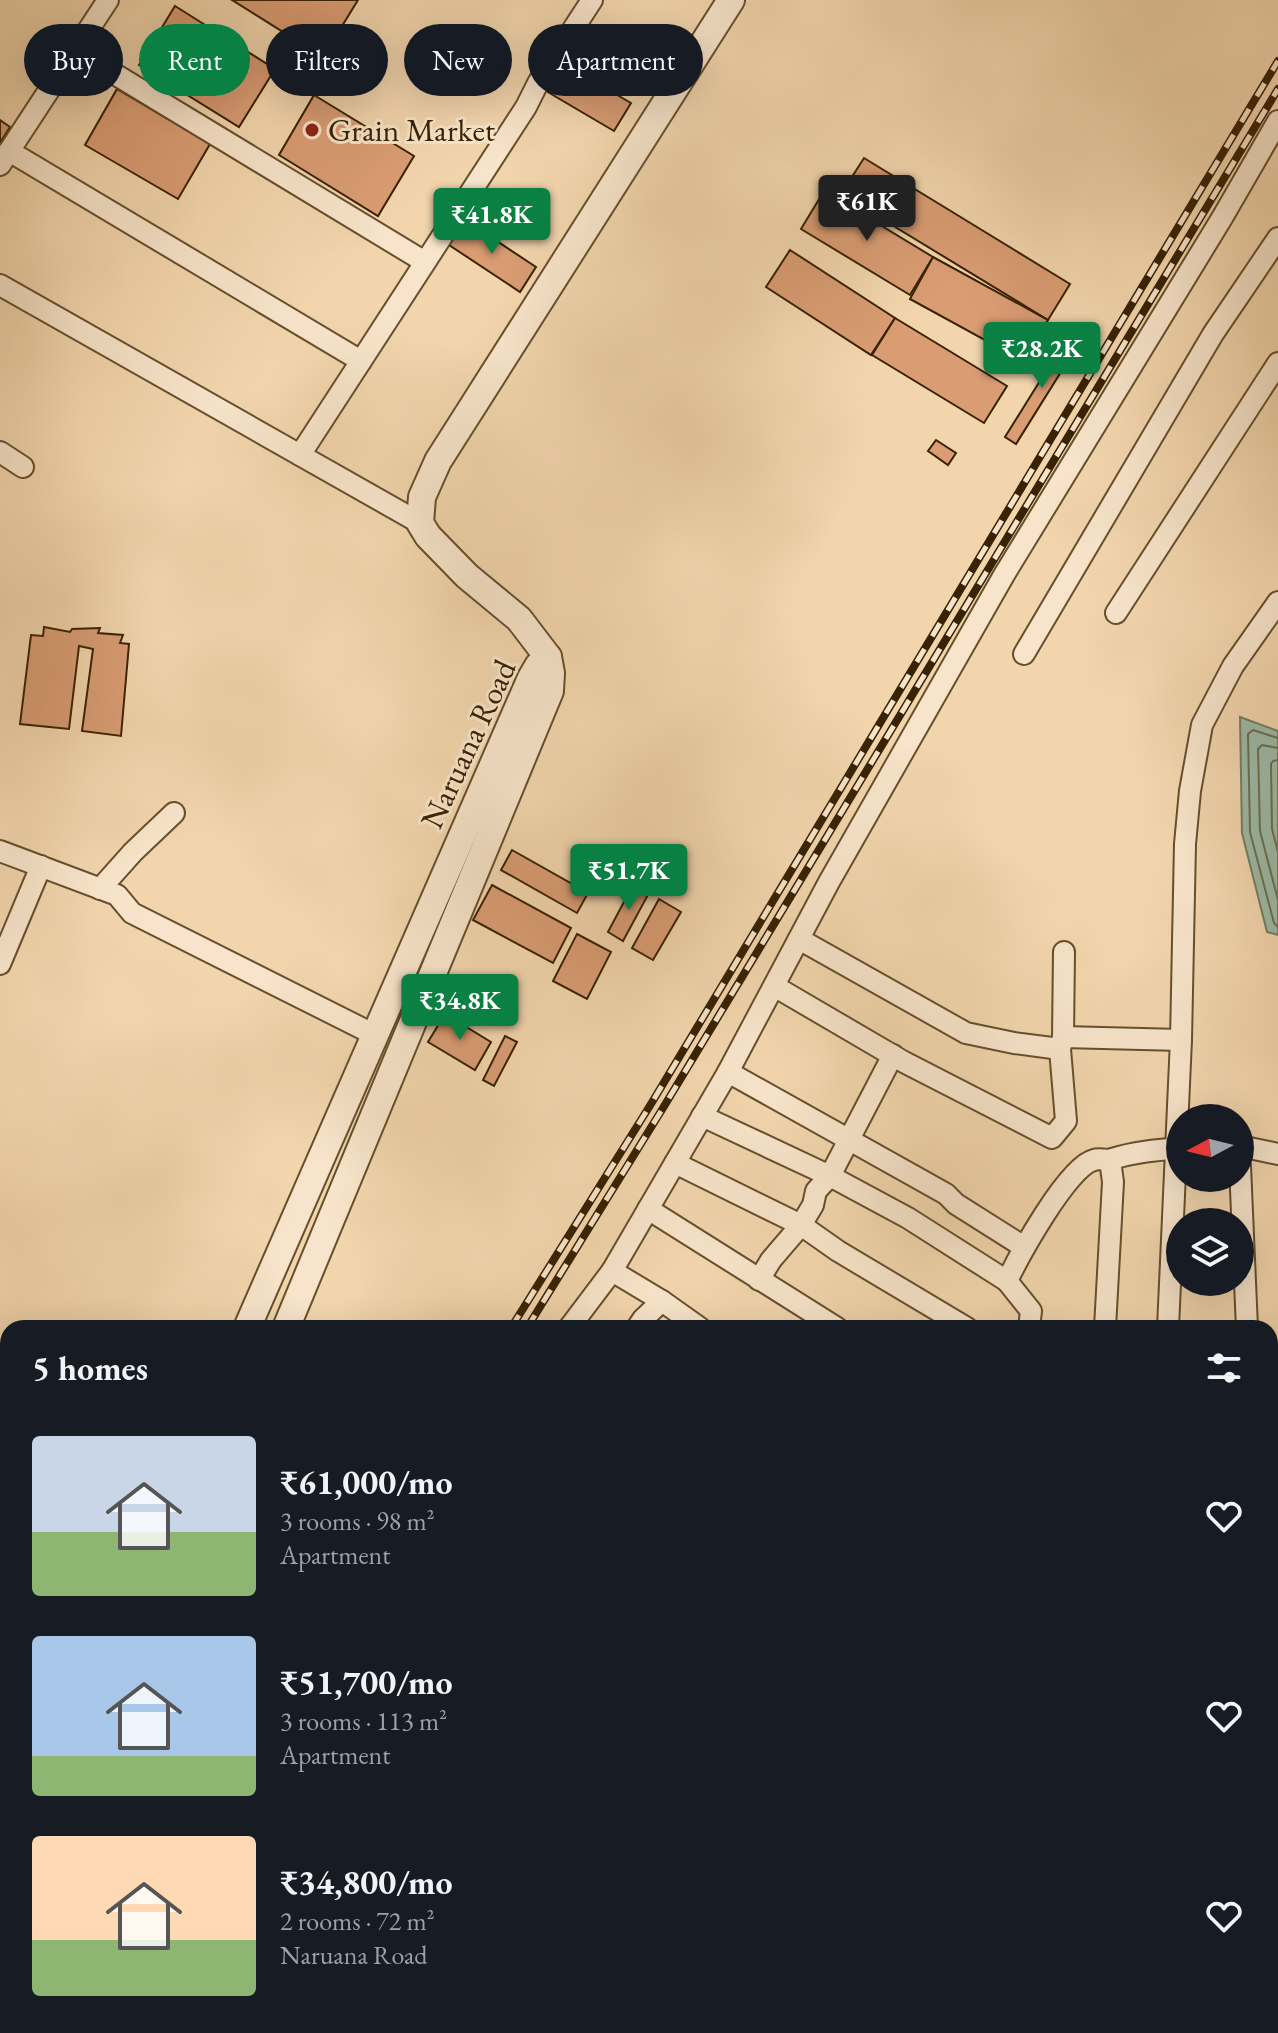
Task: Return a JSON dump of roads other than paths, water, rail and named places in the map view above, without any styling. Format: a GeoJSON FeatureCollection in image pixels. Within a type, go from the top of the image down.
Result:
{"type":"FeatureCollection","features":[{"type":"Feature","properties":{"kind":"street"},"geometry":{"type":"LineString","coordinates":[[92,24],[108,0]]}},
{"type":"Feature","properties":{"kind":"street"},"geometry":{"type":"LineString","coordinates":[[300,455],[592,0]]}},
{"type":"Feature","properties":{"kind":"street"},"geometry":{"type":"LineString","coordinates":[[0,285],[420,523],[422,497],[438,461],[731,0]]}},
{"type":"Feature","properties":{"kind":"street"},"geometry":{"type":"LineString","coordinates":[[123,79],[425,262]]}},
{"type":"Feature","properties":{"kind":"street"},"geometry":{"type":"LineString","coordinates":[[45,96],[5,158],[361,361]]}},
{"type":"Feature","properties":{"kind":"street"},"geometry":{"type":"LineString","coordinates":[[575,1320],[612,1271],[728,1072],[829,882],[1004,575],[1278,121]]}},
{"type":"Feature","properties":{"kind":"street"},"geometry":{"type":"LineString","coordinates":[[1024,654],[1213,334],[1278,238]]}},
{"type":"Feature","properties":{"kind":"street"},"geometry":{"type":"LineString","coordinates":[[1116,613],[1278,363]]}},
{"type":"Feature","properties":{"kind":"street"},"geometry":{"type":"LineString","coordinates":[[0,452],[23,467]]}},
{"type":"Feature","properties":{"kind":"street","name":"Naruana Road"},"geometry":{"type":"LineString","coordinates":[[251,1320],[531,678],[548,657],[519,619],[467,576],[428,536],[420,523]]}},
{"type":"Feature","properties":{"kind":"street"},"geometry":{"type":"LineString","coordinates":[[1179,1104],[1185,844],[1190,791],[1202,725],[1233,666],[1278,602]]}},
{"type":"Feature","properties":{"kind":"street"},"geometry":{"type":"LineString","coordinates":[[289,1320],[548,697],[551,673],[548,657]]}},
{"type":"Feature","properties":{"kind":"street"},"geometry":{"type":"LineString","coordinates":[[100,889],[174,813]]}},
{"type":"Feature","properties":{"kind":"street"},"geometry":{"type":"LineString","coordinates":[[0,851],[117,895],[132,913],[375,1035]]}},
{"type":"Feature","properties":{"kind":"street"},"geometry":{"type":"LineString","coordinates":[[0,964],[41,866]]}},
{"type":"Feature","properties":{"kind":"street"},"geometry":{"type":"LineString","coordinates":[[799,939],[966,1033],[1014,1043],[1181,1040]]}},
{"type":"Feature","properties":{"kind":"street"},"geometry":{"type":"LineString","coordinates":[[774,986],[893,1055],[1052,1138],[1066,1121],[1062,1043],[1064,952]]}},
{"type":"Feature","properties":{"kind":"street"},"geometry":{"type":"LineString","coordinates":[[759,1280],[813,1205],[816,1191],[830,1176],[893,1055]]}},
{"type":"Feature","properties":{"kind":"street"},"geometry":{"type":"LineString","coordinates":[[728,1072],[946,1194],[956,1204],[1024,1247]]}},
{"type":"Feature","properties":{"kind":"street"},"geometry":{"type":"LineString","coordinates":[[702,1116],[830,1176],[908,1218],[1007,1281],[1031,1311],[1030,1320]]}},
{"type":"Feature","properties":{"kind":"street"},"geometry":{"type":"LineString","coordinates":[[1007,1281],[1024,1247],[1074,1174],[1093,1160],[1110,1160],[1121,1155],[1166,1149]]}},
{"type":"Feature","properties":{"kind":"street"},"geometry":{"type":"LineString","coordinates":[[1254,1149],[1278,1154]]}},
{"type":"Feature","properties":{"kind":"street"},"geometry":{"type":"LineString","coordinates":[[1105,1320],[1113,1182],[1110,1160]]}},
{"type":"Feature","properties":{"kind":"street"},"geometry":{"type":"LineString","coordinates":[[675,1163],[801,1225],[838,1251],[954,1320]]}},
{"type":"Feature","properties":{"kind":"street"},"geometry":{"type":"LineString","coordinates":[[1168,1320],[1176,1192]]}},
{"type":"Feature","properties":{"kind":"street"},"geometry":{"type":"LineString","coordinates":[[1241,1192],[1247,1320]]}},
{"type":"Feature","properties":{"kind":"street"},"geometry":{"type":"LineString","coordinates":[[648,1209],[824,1320]]}},
{"type":"Feature","properties":{"kind":"street"},"geometry":{"type":"LineString","coordinates":[[612,1271],[689,1320]]}},
{"type":"Feature","properties":{"kind":"street"},"geometry":{"type":"LineString","coordinates":[[642,1320],[662,1301]]}},
{"type":"Feature","properties":{"kind":"water"},"geometry":{"type":"Polygon","coordinates":[[[1240,717],[1278,731],[1278,935],[1267,932],[1242,833],[1240,717]]]}},
{"type":"Feature","properties":{"kind":"railway"},"geometry":{"type":"LineString","coordinates":[[516,1320],[651,1104],[1278,61]]}},
{"type":"Feature","properties":{"kind":"railway"},"geometry":{"type":"LineString","coordinates":[[532,1320],[1278,89]]}},
{"type":"Feature","properties":{"kind":"place","name":"Grain Market"},"geometry":{"type":"Point","coordinates":[312,130]}}]}
